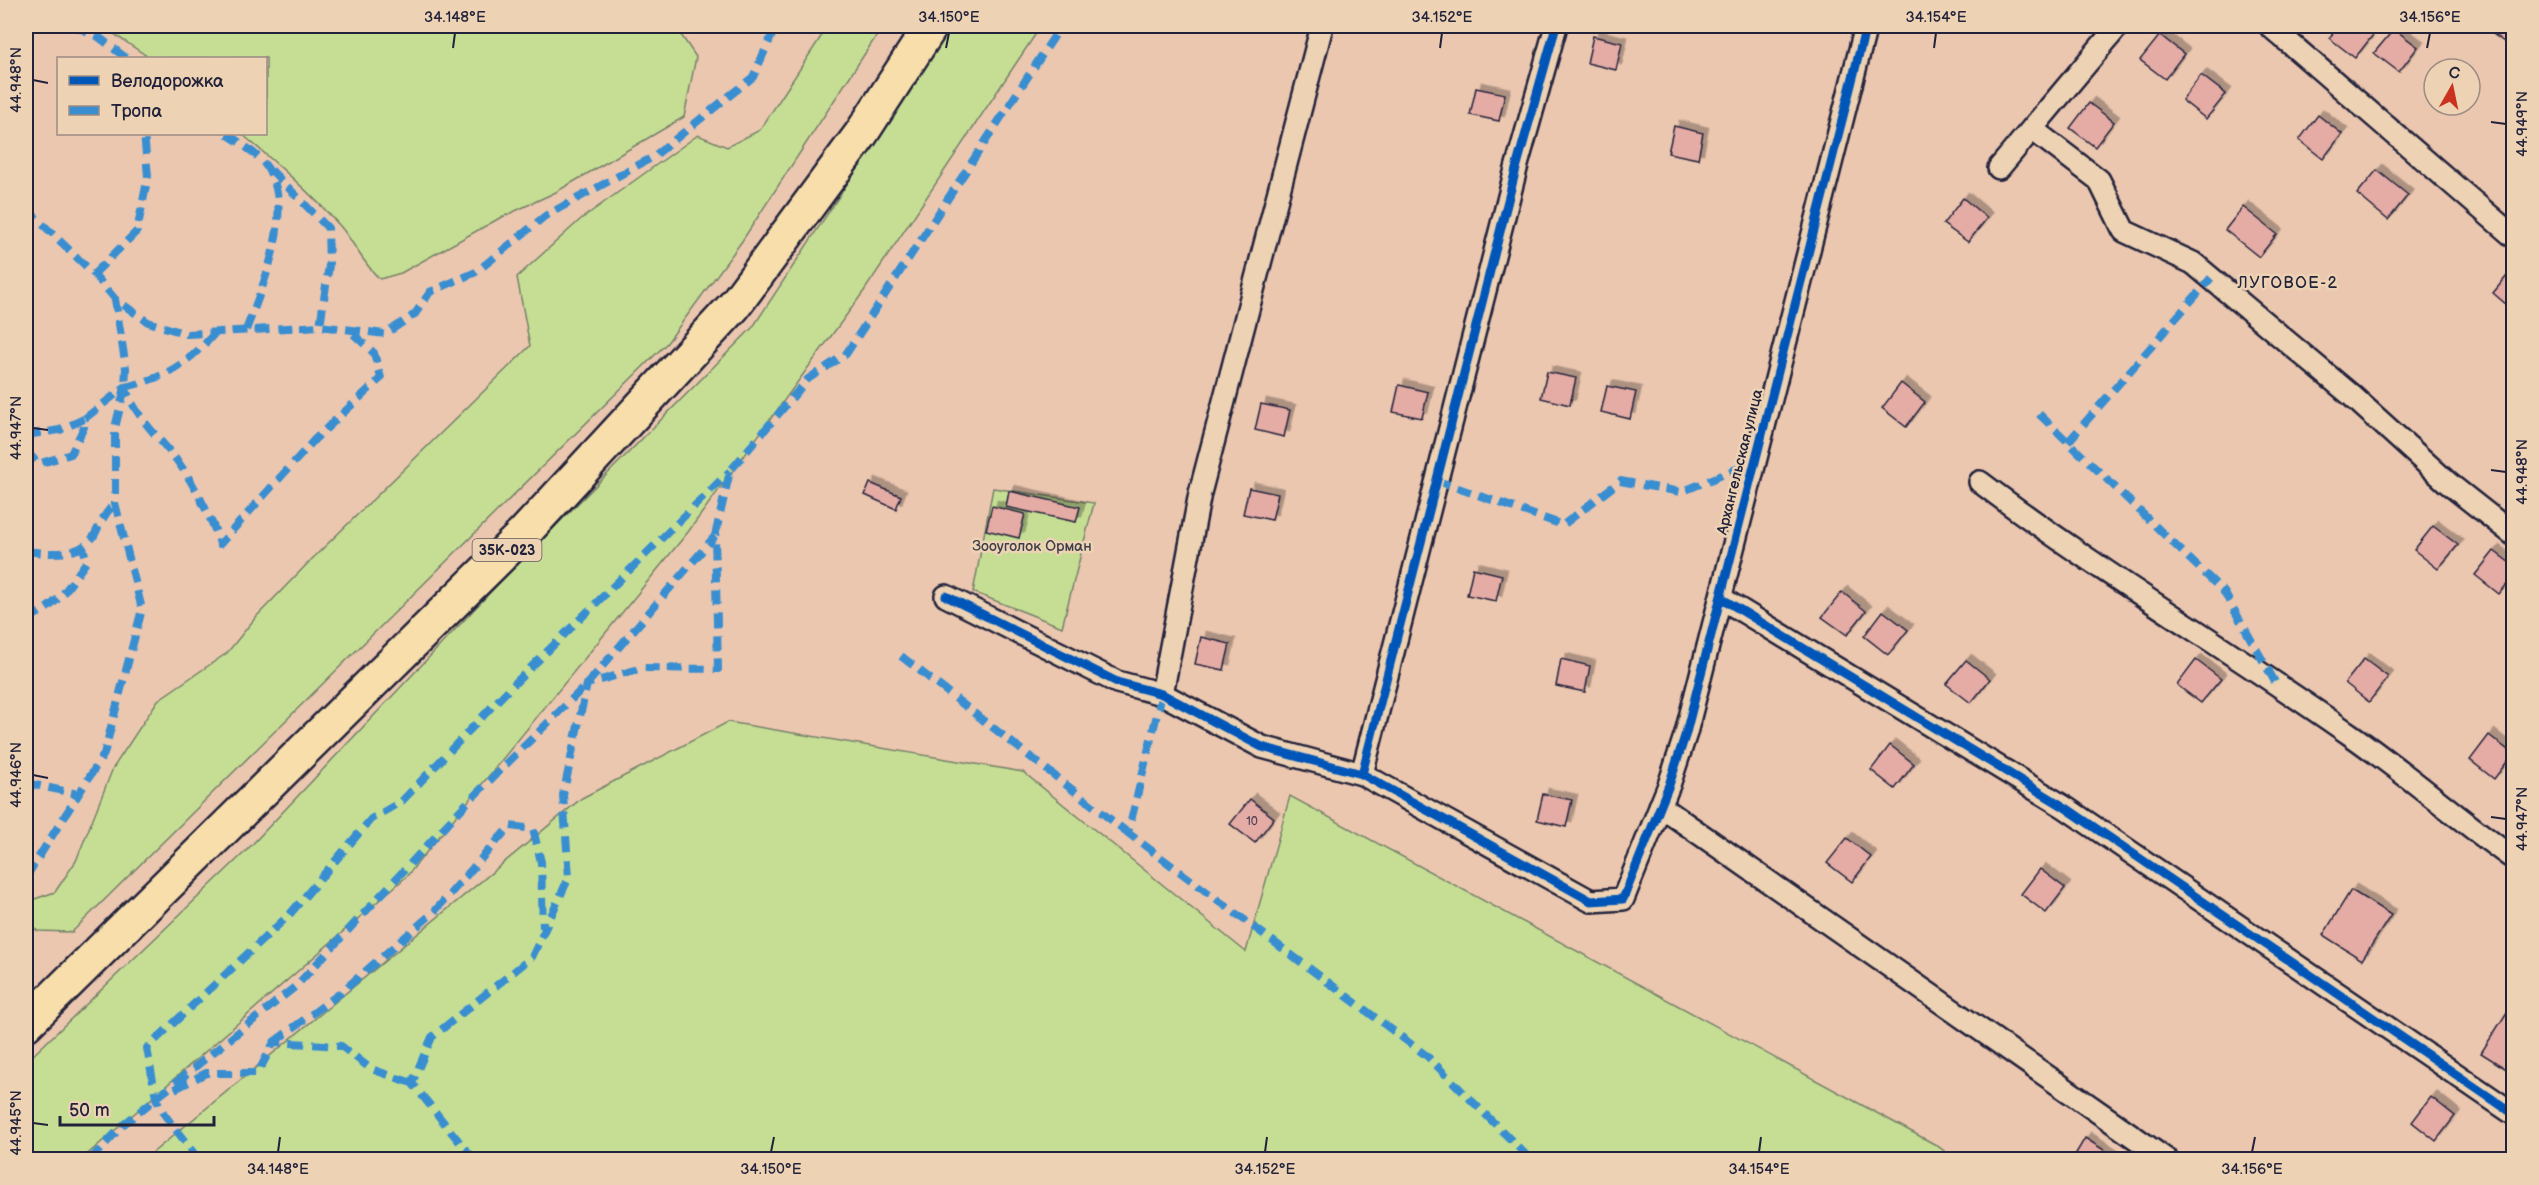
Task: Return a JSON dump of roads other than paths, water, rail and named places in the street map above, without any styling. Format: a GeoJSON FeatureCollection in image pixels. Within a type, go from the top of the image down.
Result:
{"type":"FeatureCollection","features":[{"type":"Feature","properties":{"kind":"main road","name":"35К-023"},"geometry":{"type":"LineString","coordinates":[[26,1024],[525,532],[740,299],[861,134],[931,26]]}},
{"type":"Feature","properties":{"kind":"street"},"geometry":{"type":"LineString","coordinates":[[1162,694],[1200,493],[1322,26]]}},
{"type":"Feature","properties":{"kind":"street"},"geometry":{"type":"LineString","coordinates":[[946,596],[1117,682],[1162,694],[1262,747],[1362,774],[1517,165],[1556,26]]}},
{"type":"Feature","properties":{"kind":"street","name":"Архангельская улица"},"geometry":{"type":"LineString","coordinates":[[1362,774],[1591,901],[1623,898],[1686,733],[1866,26]]}},
{"type":"Feature","properties":{"kind":"street"},"geometry":{"type":"LineString","coordinates":[[1999,168],[2118,26]]}},
{"type":"Feature","properties":{"kind":"street"},"geometry":{"type":"LineString","coordinates":[[2270,26],[2514,237]]}},
{"type":"Feature","properties":{"kind":"street"},"geometry":{"type":"LineString","coordinates":[[2032,129],[2099,180],[2124,231],[2193,263],[2351,395],[2448,483],[2514,535]]}},
{"type":"Feature","properties":{"kind":"street"},"geometry":{"type":"LineString","coordinates":[[1980,482],[2039,527],[2222,646],[2354,737],[2514,859]]}},
{"type":"Feature","properties":{"kind":"street"},"geometry":{"type":"LineString","coordinates":[[1721,598],[2066,807],[2514,1114]]}},
{"type":"Feature","properties":{"kind":"street"},"geometry":{"type":"LineString","coordinates":[[1660,806],[2167,1160]]}},
{"type":"Feature","properties":{"kind":"district","name":"ЛУГОВОЕ-2"},"geometry":{"type":"Point","coordinates":[2288,283]}},
{"type":"Feature","properties":{"kind":"park label","name":"Зооуголок Орман"},"geometry":{"type":"Point","coordinates":[1032,546]}}]}
